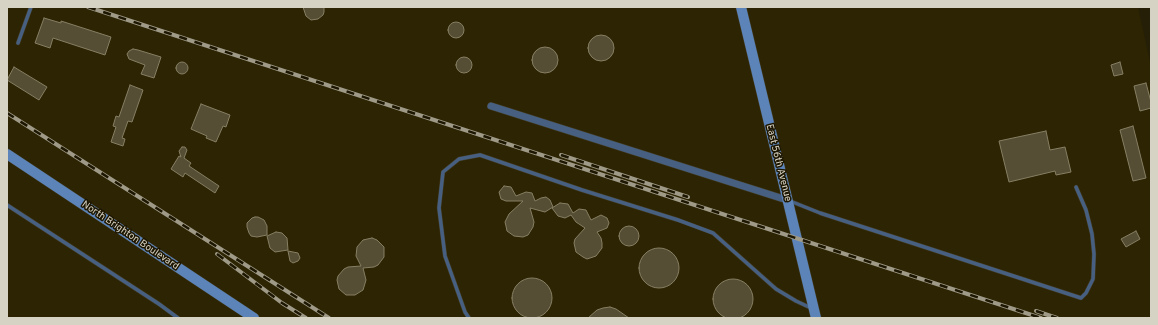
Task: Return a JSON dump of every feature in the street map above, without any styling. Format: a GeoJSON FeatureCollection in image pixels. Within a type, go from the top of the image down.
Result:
{"type":"FeatureCollection","features":[{"type":"Feature","properties":{"kind":"main road","name":"East 56th Avenue"},"geometry":{"type":"LineString","coordinates":[[740,7],[815,314]]}},
{"type":"Feature","properties":{"kind":"main road","name":"North Brighton Boulevard"},"geometry":{"type":"LineString","coordinates":[[7,154],[254,318]]}},
{"type":"Feature","properties":{"kind":"street"},"geometry":{"type":"LineString","coordinates":[[490,106],[787,200]]}},
{"type":"Feature","properties":{"kind":"lane"},"geometry":{"type":"LineString","coordinates":[[18,43],[31,7]]}},
{"type":"Feature","properties":{"kind":"lane"},"geometry":{"type":"LineString","coordinates":[[469,318],[465,312],[445,256],[439,208],[443,172],[460,159],[480,155],[582,190],[678,220],[712,233],[776,289],[815,314]]}},
{"type":"Feature","properties":{"kind":"lane"},"geometry":{"type":"LineString","coordinates":[[787,200],[827,215],[1081,298],[1086,293],[1093,278],[1094,254],[1092,234],[1076,187]]}},
{"type":"Feature","properties":{"kind":"lane"},"geometry":{"type":"LineString","coordinates":[[7,205],[159,304],[178,318]]}},
{"type":"Feature","properties":{"kind":"shaded area"},"geometry":{"type":"Polygon","coordinates":[[[7,7],[1138,7],[1151,67],[1151,318],[7,318],[7,7]]]}},
{"type":"Feature","properties":{"kind":"building"},"geometry":{"type":"Polygon","coordinates":[[[303,7],[324,7],[324,12],[318,19],[311,20],[306,16],[303,7]]]}},
{"type":"Feature","properties":{"kind":"building"},"geometry":{"type":"Polygon","coordinates":[[[44,18],[61,23],[61,21],[111,37],[105,55],[53,38],[50,48],[35,43],[44,18]]]}},
{"type":"Feature","properties":{"kind":"building"},"geometry":{"type":"Polygon","coordinates":[[[456,22],[463,27],[464,30],[459,37],[456,38],[449,33],[448,30],[453,23],[456,22]]]}},
{"type":"Feature","properties":{"kind":"building"},"geometry":{"type":"Polygon","coordinates":[[[601,35],[610,39],[614,48],[610,57],[601,61],[592,57],[588,48],[592,39],[601,35]]]}},
{"type":"Feature","properties":{"kind":"building"},"geometry":{"type":"Polygon","coordinates":[[[545,47],[554,51],[558,60],[554,69],[545,73],[536,69],[532,60],[536,51],[545,47]]]}},
{"type":"Feature","properties":{"kind":"building"},"geometry":{"type":"Polygon","coordinates":[[[133,49],[161,57],[154,78],[141,74],[145,65],[129,59],[127,54],[133,49]]]}},
{"type":"Feature","properties":{"kind":"building"},"geometry":{"type":"Polygon","coordinates":[[[464,57],[471,62],[472,65],[467,72],[464,73],[457,68],[456,65],[461,58],[464,57]]]}},
{"type":"Feature","properties":{"kind":"building"},"geometry":{"type":"Polygon","coordinates":[[[182,62],[186,64],[188,68],[186,72],[182,74],[178,72],[176,68],[178,64],[182,62]]]}},
{"type":"Feature","properties":{"kind":"building"},"geometry":{"type":"Polygon","coordinates":[[[1120,62],[1123,74],[1114,76],[1111,65],[1120,62]]]}},
{"type":"Feature","properties":{"kind":"building"},"geometry":{"type":"Polygon","coordinates":[[[14,67],[47,87],[39,100],[7,80],[14,67]]]}},
{"type":"Feature","properties":{"kind":"building"},"geometry":{"type":"Polygon","coordinates":[[[1146,83],[1151,108],[1140,111],[1134,86],[1146,83]]]}},
{"type":"Feature","properties":{"kind":"building"},"geometry":{"type":"Polygon","coordinates":[[[130,85],[143,90],[132,122],[128,121],[122,138],[125,139],[123,146],[111,142],[116,127],[113,126],[116,116],[119,117],[130,85]]]}},
{"type":"Feature","properties":{"kind":"building"},"geometry":{"type":"Polygon","coordinates":[[[201,104],[230,115],[226,127],[223,126],[216,142],[191,129],[201,104]]]}},
{"type":"Feature","properties":{"kind":"building"},"geometry":{"type":"Polygon","coordinates":[[[1133,126],[1146,178],[1133,181],[1120,130],[1133,126]]]}},
{"type":"Feature","properties":{"kind":"building"},"geometry":{"type":"Polygon","coordinates":[[[1046,131],[1050,150],[1065,147],[1071,172],[1056,175],[1055,171],[1009,182],[999,141],[1046,131]]]}},
{"type":"Feature","properties":{"kind":"building"},"geometry":{"type":"Polygon","coordinates":[[[182,147],[185,147],[187,150],[184,158],[191,163],[189,166],[219,186],[215,193],[185,173],[183,177],[171,169],[179,156],[181,157],[179,151],[182,147]]]}},
{"type":"Feature","properties":{"kind":"building"},"geometry":{"type":"Polygon","coordinates":[[[504,186],[511,187],[516,196],[526,192],[532,193],[535,201],[546,197],[550,200],[553,207],[545,212],[530,208],[534,222],[528,235],[523,237],[514,236],[507,231],[505,222],[509,214],[523,201],[506,201],[501,199],[499,192],[504,186]]]}},
{"type":"Feature","properties":{"kind":"building"},"geometry":{"type":"Polygon","coordinates":[[[560,203],[568,204],[573,213],[579,209],[586,210],[591,220],[601,215],[607,218],[609,223],[607,228],[597,232],[601,238],[602,248],[596,256],[587,259],[576,252],[574,243],[575,239],[585,228],[576,222],[571,215],[565,218],[558,216],[552,208],[560,203]]]}},
{"type":"Feature","properties":{"kind":"building"},"geometry":{"type":"Polygon","coordinates":[[[255,217],[264,220],[267,226],[267,235],[257,237],[251,236],[249,233],[247,223],[255,217]]]}},
{"type":"Feature","properties":{"kind":"building"},"geometry":{"type":"Polygon","coordinates":[[[629,226],[636,229],[639,236],[636,243],[629,246],[622,243],[619,236],[622,229],[629,226]]]}},
{"type":"Feature","properties":{"kind":"building"},"geometry":{"type":"Polygon","coordinates":[[[1136,231],[1140,239],[1126,247],[1121,239],[1136,231]]]}},
{"type":"Feature","properties":{"kind":"building"},"geometry":{"type":"Polygon","coordinates":[[[276,232],[282,233],[287,238],[288,250],[275,252],[270,248],[267,236],[276,232]]]}},
{"type":"Feature","properties":{"kind":"building"},"geometry":{"type":"Polygon","coordinates":[[[372,238],[377,240],[384,247],[384,257],[378,265],[363,268],[366,280],[363,290],[355,295],[346,295],[339,289],[337,280],[338,276],[348,267],[361,266],[356,256],[357,247],[363,240],[372,238]]]}},
{"type":"Feature","properties":{"kind":"building"},"geometry":{"type":"Polygon","coordinates":[[[663,248],[670,251],[676,257],[679,268],[678,276],[670,285],[663,288],[655,288],[648,285],[640,276],[639,264],[642,257],[651,249],[663,248]]]}},
{"type":"Feature","properties":{"kind":"building"},"geometry":{"type":"Polygon","coordinates":[[[288,251],[298,253],[300,258],[298,261],[293,263],[290,261],[288,251]]]}},
{"type":"Feature","properties":{"kind":"building"},"geometry":{"type":"Polygon","coordinates":[[[536,278],[543,281],[549,287],[552,298],[551,306],[543,315],[536,318],[528,318],[521,315],[513,306],[512,294],[515,287],[524,279],[536,278]]]}},
{"type":"Feature","properties":{"kind":"building"},"geometry":{"type":"Polygon","coordinates":[[[729,279],[737,279],[744,282],[750,288],[753,299],[750,310],[744,316],[737,319],[729,319],[722,316],[716,310],[713,303],[713,295],[716,288],[722,282],[729,279]]]}},
{"type":"Feature","properties":{"kind":"building"},"geometry":{"type":"Polygon","coordinates":[[[610,307],[616,309],[629,318],[588,318],[597,310],[610,307]]]}},
{"type":"Feature","properties":{"kind":"railway"},"geometry":{"type":"LineString","coordinates":[[88,7],[1041,318]]}},
{"type":"Feature","properties":{"kind":"railway"},"geometry":{"type":"LineString","coordinates":[[7,113],[329,318]]}},
{"type":"Feature","properties":{"kind":"railway"},"geometry":{"type":"LineString","coordinates":[[561,155],[688,197]]}},
{"type":"Feature","properties":{"kind":"railway"},"geometry":{"type":"LineString","coordinates":[[217,254],[282,303],[306,318]]}},
{"type":"Feature","properties":{"kind":"railway"},"geometry":{"type":"LineString","coordinates":[[1036,311],[1057,318]]}}]}
